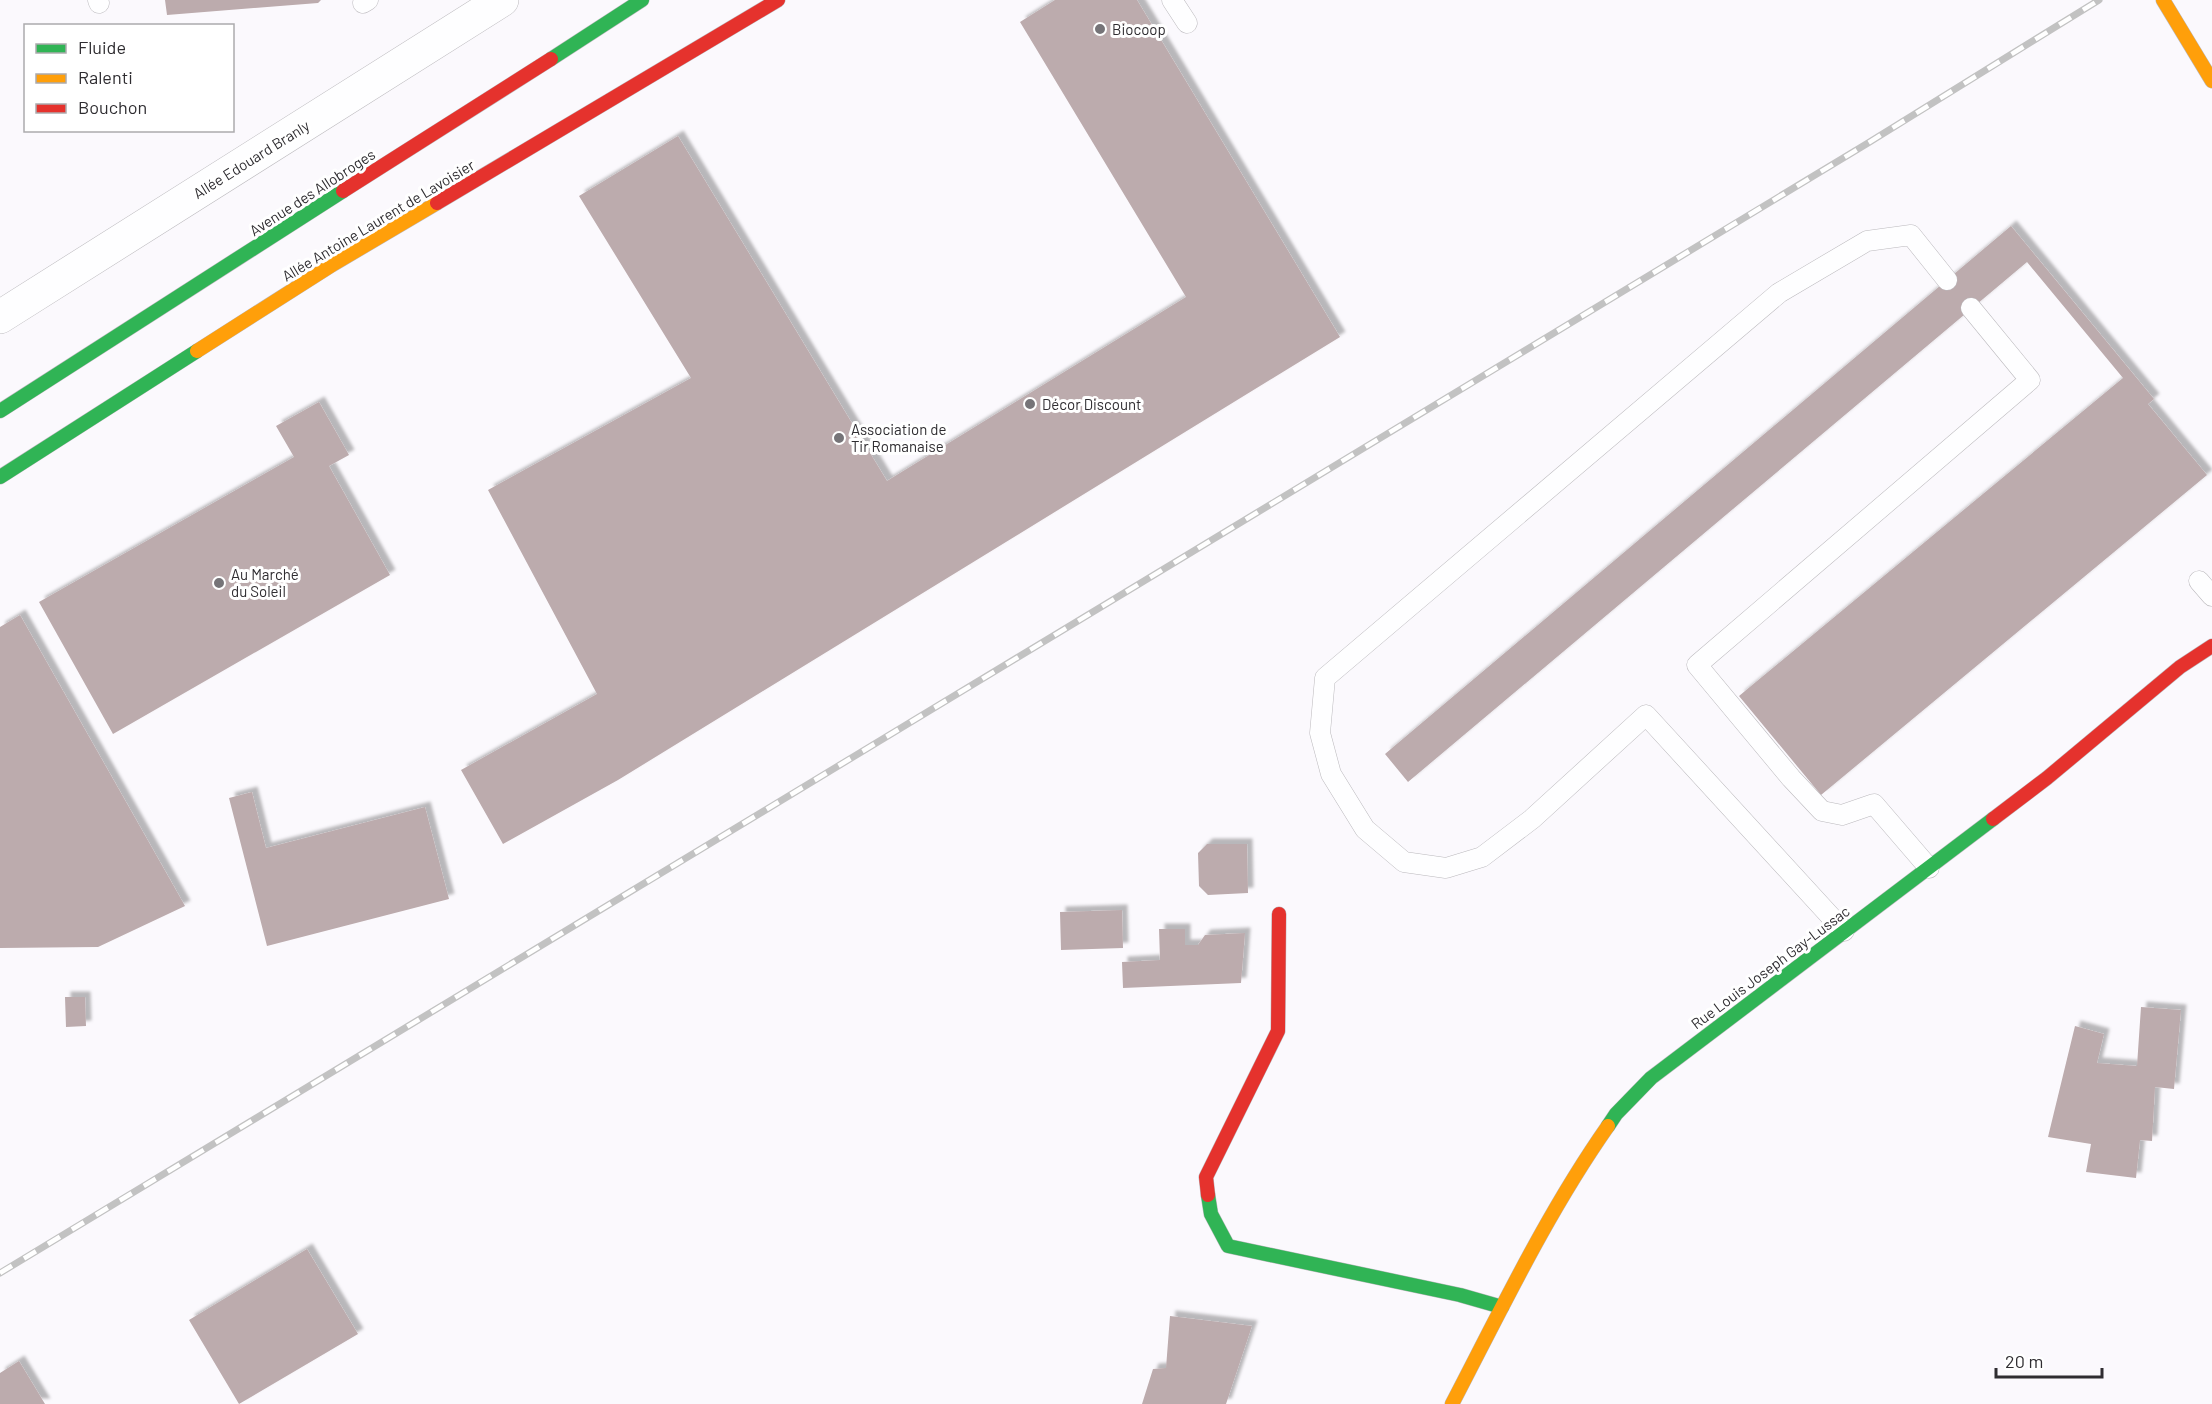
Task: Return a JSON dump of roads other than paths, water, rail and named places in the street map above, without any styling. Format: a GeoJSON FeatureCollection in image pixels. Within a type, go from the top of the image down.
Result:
{"type":"FeatureCollection","features":[{"type":"Feature","properties":{"kind":"street","name":"Allée Edouard Branly"},"geometry":{"type":"LineString","coordinates":[[0,317],[502,0]]}},
{"type":"Feature","properties":{"kind":"street","name":"Avenue des Allobroges"},"geometry":{"type":"LineString","coordinates":[[0,411],[642,0]]}},
{"type":"Feature","properties":{"kind":"street","name":"Allée Antoine Laurent de Lavoisier"},"geometry":{"type":"LineString","coordinates":[[0,477],[332,265],[778,0]]}},
{"type":"Feature","properties":{"kind":"street"},"geometry":{"type":"LineString","coordinates":[[2163,0],[2212,81]]}},
{"type":"Feature","properties":{"kind":"street","name":"Rue Louis Joseph Gay-Lussac"},"geometry":{"type":"LineString","coordinates":[[1452,1404],[1569,1185],[1616,1114],[1651,1078],[2047,778],[2180,667],[2212,646]]}},
{"type":"Feature","properties":{"kind":"street"},"geometry":{"type":"LineString","coordinates":[[1279,914],[1278,1031],[1206,1177],[1210,1214],[1228,1246],[1460,1295],[1502,1307]]}},
{"type":"Feature","properties":{"kind":"lane"},"geometry":{"type":"LineString","coordinates":[[1172,0],[1187,22]]}},
{"type":"Feature","properties":{"kind":"lane"},"geometry":{"type":"LineString","coordinates":[[1844,931],[1646,715],[1532,819],[1482,857],[1446,868],[1404,862],[1365,828],[1330,774],[1320,733],[1325,678],[1779,293],[1868,241],[1911,235],[1947,280]]}},
{"type":"Feature","properties":{"kind":"lane"},"geometry":{"type":"LineString","coordinates":[[1929,868],[1874,804],[1842,815],[1822,811],[1791,778],[1697,665],[2030,380],[1971,308]]}},
{"type":"Feature","properties":{"kind":"lane"},"geometry":{"type":"LineString","coordinates":[[2199,581],[2212,596]]}},
{"type":"Feature","properties":{"kind":"railway"},"geometry":{"type":"LineString","coordinates":[[0,1273],[1868,143],[2099,0]]}},
{"type":"Feature","properties":{"kind":"place","name":"Biocoop"},"geometry":{"type":"Point","coordinates":[1100,29]}},
{"type":"Feature","properties":{"kind":"place","name":"Décor Discount"},"geometry":{"type":"Point","coordinates":[1030,404]}},
{"type":"Feature","properties":{"kind":"place","name":"Association de Tir Romanaise"},"geometry":{"type":"Point","coordinates":[839,438]}},
{"type":"Feature","properties":{"kind":"place","name":"Au Marché du Soleil"},"geometry":{"type":"Point","coordinates":[219,583]}}]}
